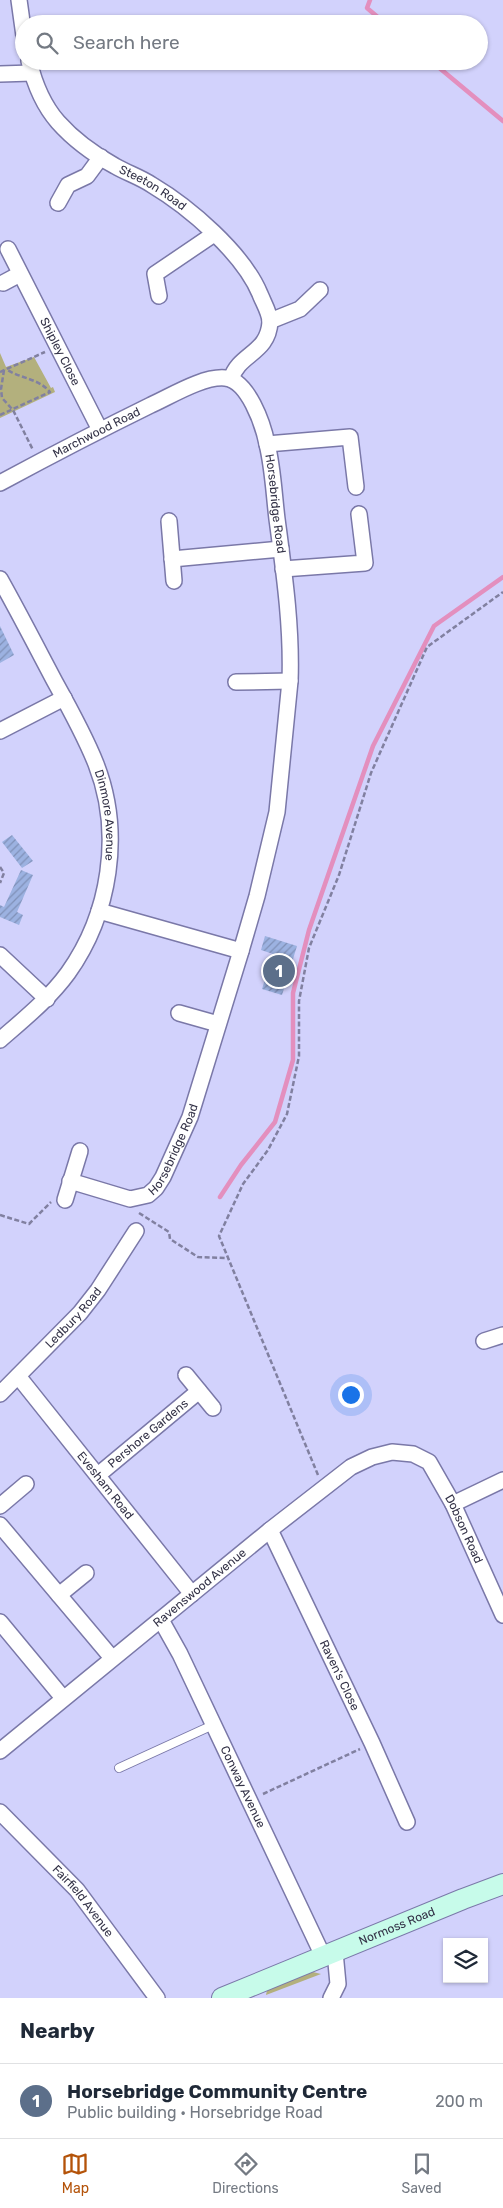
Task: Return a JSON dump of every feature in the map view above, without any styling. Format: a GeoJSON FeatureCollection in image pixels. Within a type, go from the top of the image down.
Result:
{"type":"FeatureCollection","features":[{"type":"Feature","properties":{"kind":"main road","name":"Normoss Road"},"geometry":{"type":"LineString","coordinates":[[222,1998],[503,1884]]}},
{"type":"Feature","properties":{"kind":"street"},"geometry":{"type":"LineString","coordinates":[[19,0],[21,15]]}},
{"type":"Feature","properties":{"kind":"street"},"geometry":{"type":"LineString","coordinates":[[0,74],[17,70]]}},
{"type":"Feature","properties":{"kind":"street","name":"Steeton Road"},"geometry":{"type":"LineString","coordinates":[[31,70],[44,100],[57,121],[80,143],[165,193],[214,234],[239,259],[251,277],[270,321]]}},
{"type":"Feature","properties":{"kind":"street"},"geometry":{"type":"LineString","coordinates":[[58,203],[64,179],[86,176],[101,157]]}},
{"type":"Feature","properties":{"kind":"street"},"geometry":{"type":"LineString","coordinates":[[159,296],[149,271],[214,234]]}},
{"type":"Feature","properties":{"kind":"street","name":"Shipley Close"},"geometry":{"type":"LineString","coordinates":[[8,249],[100,430]]}},
{"type":"Feature","properties":{"kind":"street"},"geometry":{"type":"LineString","coordinates":[[3,283],[20,274]]}},
{"type":"Feature","properties":{"kind":"street"},"geometry":{"type":"LineString","coordinates":[[231,379],[236,368],[263,345],[270,321],[300,309],[320,290]]}},
{"type":"Feature","properties":{"kind":"street","name":"Marchwood Road"},"geometry":{"type":"LineString","coordinates":[[0,483],[100,430],[193,385],[214,379],[231,379]]}},
{"type":"Feature","properties":{"kind":"street","name":"Horsebridge Road"},"geometry":{"type":"LineString","coordinates":[[70,1181],[130,1199],[148,1195],[164,1178],[190,1117],[257,896],[278,812],[290,681],[289,638],[281,549],[267,444],[249,396],[241,385],[231,379]]}},
{"type":"Feature","properties":{"kind":"street"},"geometry":{"type":"LineString","coordinates":[[267,444],[350,437],[356,487]]}},
{"type":"Feature","properties":{"kind":"street"},"geometry":{"type":"LineString","coordinates":[[283,570],[366,563],[359,514]]}},
{"type":"Feature","properties":{"kind":"street"},"geometry":{"type":"LineString","coordinates":[[169,521],[174,581]]}},
{"type":"Feature","properties":{"kind":"street"},"geometry":{"type":"LineString","coordinates":[[172,558],[281,549]]}},
{"type":"Feature","properties":{"kind":"street","name":"Dinmore Avenue"},"geometry":{"type":"LineString","coordinates":[[0,579],[64,698],[97,765],[106,800],[110,853],[105,890],[99,911],[82,951],[68,973],[47,999],[0,1040]]}},
{"type":"Feature","properties":{"kind":"street"},"geometry":{"type":"LineString","coordinates":[[236,682],[290,681]]}},
{"type":"Feature","properties":{"kind":"street"},"geometry":{"type":"LineString","coordinates":[[0,731],[64,698]]}},
{"type":"Feature","properties":{"kind":"street"},"geometry":{"type":"LineString","coordinates":[[99,911],[241,951]]}},
{"type":"Feature","properties":{"kind":"street"},"geometry":{"type":"LineString","coordinates":[[0,955],[47,999]]}},
{"type":"Feature","properties":{"kind":"street"},"geometry":{"type":"LineString","coordinates":[[179,1014],[218,1024]]}},
{"type":"Feature","properties":{"kind":"street"},"geometry":{"type":"LineString","coordinates":[[65,1200],[80,1151]]}},
{"type":"Feature","properties":{"kind":"street","name":"Ledbury Road"},"geometry":{"type":"LineString","coordinates":[[0,1394],[80,1313],[98,1290],[136,1231]]}},
{"type":"Feature","properties":{"kind":"street"},"geometry":{"type":"LineString","coordinates":[[484,1341],[503,1335]]}},
{"type":"Feature","properties":{"kind":"street","name":"Pershore Gardens"},"geometry":{"type":"LineString","coordinates":[[186,1375],[213,1408]]}},
{"type":"Feature","properties":{"kind":"street","name":"Evesham Road"},"geometry":{"type":"LineString","coordinates":[[18,1376],[192,1594]]}},
{"type":"Feature","properties":{"kind":"street","name":"Pershore Gardens"},"geometry":{"type":"LineString","coordinates":[[98,1475],[199,1391]]}},
{"type":"Feature","properties":{"kind":"street","name":"Ravenswood Avenue"},"geometry":{"type":"LineString","coordinates":[[0,1751],[270,1530],[351,1467],[372,1457],[392,1452],[413,1454]]}},
{"type":"Feature","properties":{"kind":"street","name":"Dobson Road"},"geometry":{"type":"LineString","coordinates":[[413,1454],[429,1462],[453,1504],[503,1615]]}},
{"type":"Feature","properties":{"kind":"street"},"geometry":{"type":"LineString","coordinates":[[453,1504],[503,1480]]}},
{"type":"Feature","properties":{"kind":"street"},"geometry":{"type":"LineString","coordinates":[[0,1506],[26,1484]]}},
{"type":"Feature","properties":{"kind":"street"},"geometry":{"type":"LineString","coordinates":[[0,1525],[112,1658]]}},
{"type":"Feature","properties":{"kind":"street","name":"Raven's Close"},"geometry":{"type":"LineString","coordinates":[[270,1530],[372,1743],[407,1822]]}},
{"type":"Feature","properties":{"kind":"street"},"geometry":{"type":"LineString","coordinates":[[59,1595],[86,1573]]}},
{"type":"Feature","properties":{"kind":"street","name":"Conway Avenue"},"geometry":{"type":"LineString","coordinates":[[161,1620],[180,1654],[248,1800],[329,1954]]}},
{"type":"Feature","properties":{"kind":"street"},"geometry":{"type":"LineString","coordinates":[[0,1622],[63,1698]]}},
{"type":"Feature","properties":{"kind":"street","name":"Fairfield Avenue"},"geometry":{"type":"LineString","coordinates":[[0,1812],[77,1890],[157,1998]]}},
{"type":"Feature","properties":{"kind":"street"},"geometry":{"type":"LineString","coordinates":[[329,1954],[338,1984],[331,1998]]}},
{"type":"Feature","properties":{"kind":"lane"},"geometry":{"type":"LineString","coordinates":[[120,1768],[213,1725]]}},
{"type":"Feature","properties":{"kind":"path"},"geometry":{"type":"LineString","coordinates":[[0,372],[58,346]]}},
{"type":"Feature","properties":{"kind":"path"},"geometry":{"type":"LineString","coordinates":[[0,415],[50,392],[42,383],[22,378],[5,370]]}},
{"type":"Feature","properties":{"kind":"path"},"geometry":{"type":"LineString","coordinates":[[5,370],[1,389],[2,398],[13,410],[39,462]]}},
{"type":"Feature","properties":{"kind":"path"},"geometry":{"type":"LineString","coordinates":[[324,1487],[219,1236],[243,1184],[268,1150],[287,1114],[299,1056],[299,1000],[309,948],[339,875],[371,773],[427,648],[503,592]]}},
{"type":"Feature","properties":{"kind":"path"},"geometry":{"type":"LineString","coordinates":[[0,867],[4,873],[0,883]]}},
{"type":"Feature","properties":{"kind":"path"},"geometry":{"type":"LineString","coordinates":[[0,1215],[29,1224],[56,1197],[65,1200]]}},
{"type":"Feature","properties":{"kind":"path"},"geometry":{"type":"LineString","coordinates":[[139,1212],[169,1232],[170,1239],[198,1257],[228,1258]]}},
{"type":"Feature","properties":{"kind":"path"},"geometry":{"type":"LineString","coordinates":[[248,1800],[372,1743]]}},
{"type":"Feature","properties":{"kind":"shaded area"},"geometry":{"type":"Polygon","coordinates":[[[0,353],[6,367],[34,357],[55,392],[0,418],[0,353]]]}},
{"type":"Feature","properties":{"kind":"shaded area"},"geometry":{"type":"Polygon","coordinates":[[[313,1972],[321,1974],[266,1995],[267,1990],[313,1972]]]}},
{"type":"Feature","properties":{"kind":"building"},"geometry":{"type":"Polygon","coordinates":[[[0,626],[14,655],[0,663],[0,626]]]}},
{"type":"Feature","properties":{"kind":"building"},"geometry":{"type":"Polygon","coordinates":[[[12,835],[33,861],[22,868],[2,842],[12,835]]]}},
{"type":"Feature","properties":{"kind":"building"},"geometry":{"type":"Polygon","coordinates":[[[21,870],[33,875],[17,912],[23,915],[19,925],[0,917],[0,905],[4,907],[21,870]]]}},
{"type":"Feature","properties":{"kind":"building"},"geometry":{"type":"Polygon","coordinates":[[[265,936],[297,946],[282,995],[262,989],[273,954],[261,950],[265,936]]]}},
{"type":"Feature","properties":{"kind":"waterway"},"geometry":{"type":"LineString","coordinates":[[370,0],[367,8],[375,15]]}},
{"type":"Feature","properties":{"kind":"waterway"},"geometry":{"type":"LineString","coordinates":[[442,70],[503,121]]}},
{"type":"Feature","properties":{"kind":"waterway"},"geometry":{"type":"LineString","coordinates":[[220,1197],[241,1165],[275,1122],[293,1060],[293,993],[309,930],[373,746],[434,626],[503,577]]}},
{"type":"Feature","properties":{"kind":"place","name":"Horsebridge Community Centre"},"geometry":{"type":"Point","coordinates":[279,971]}}]}
